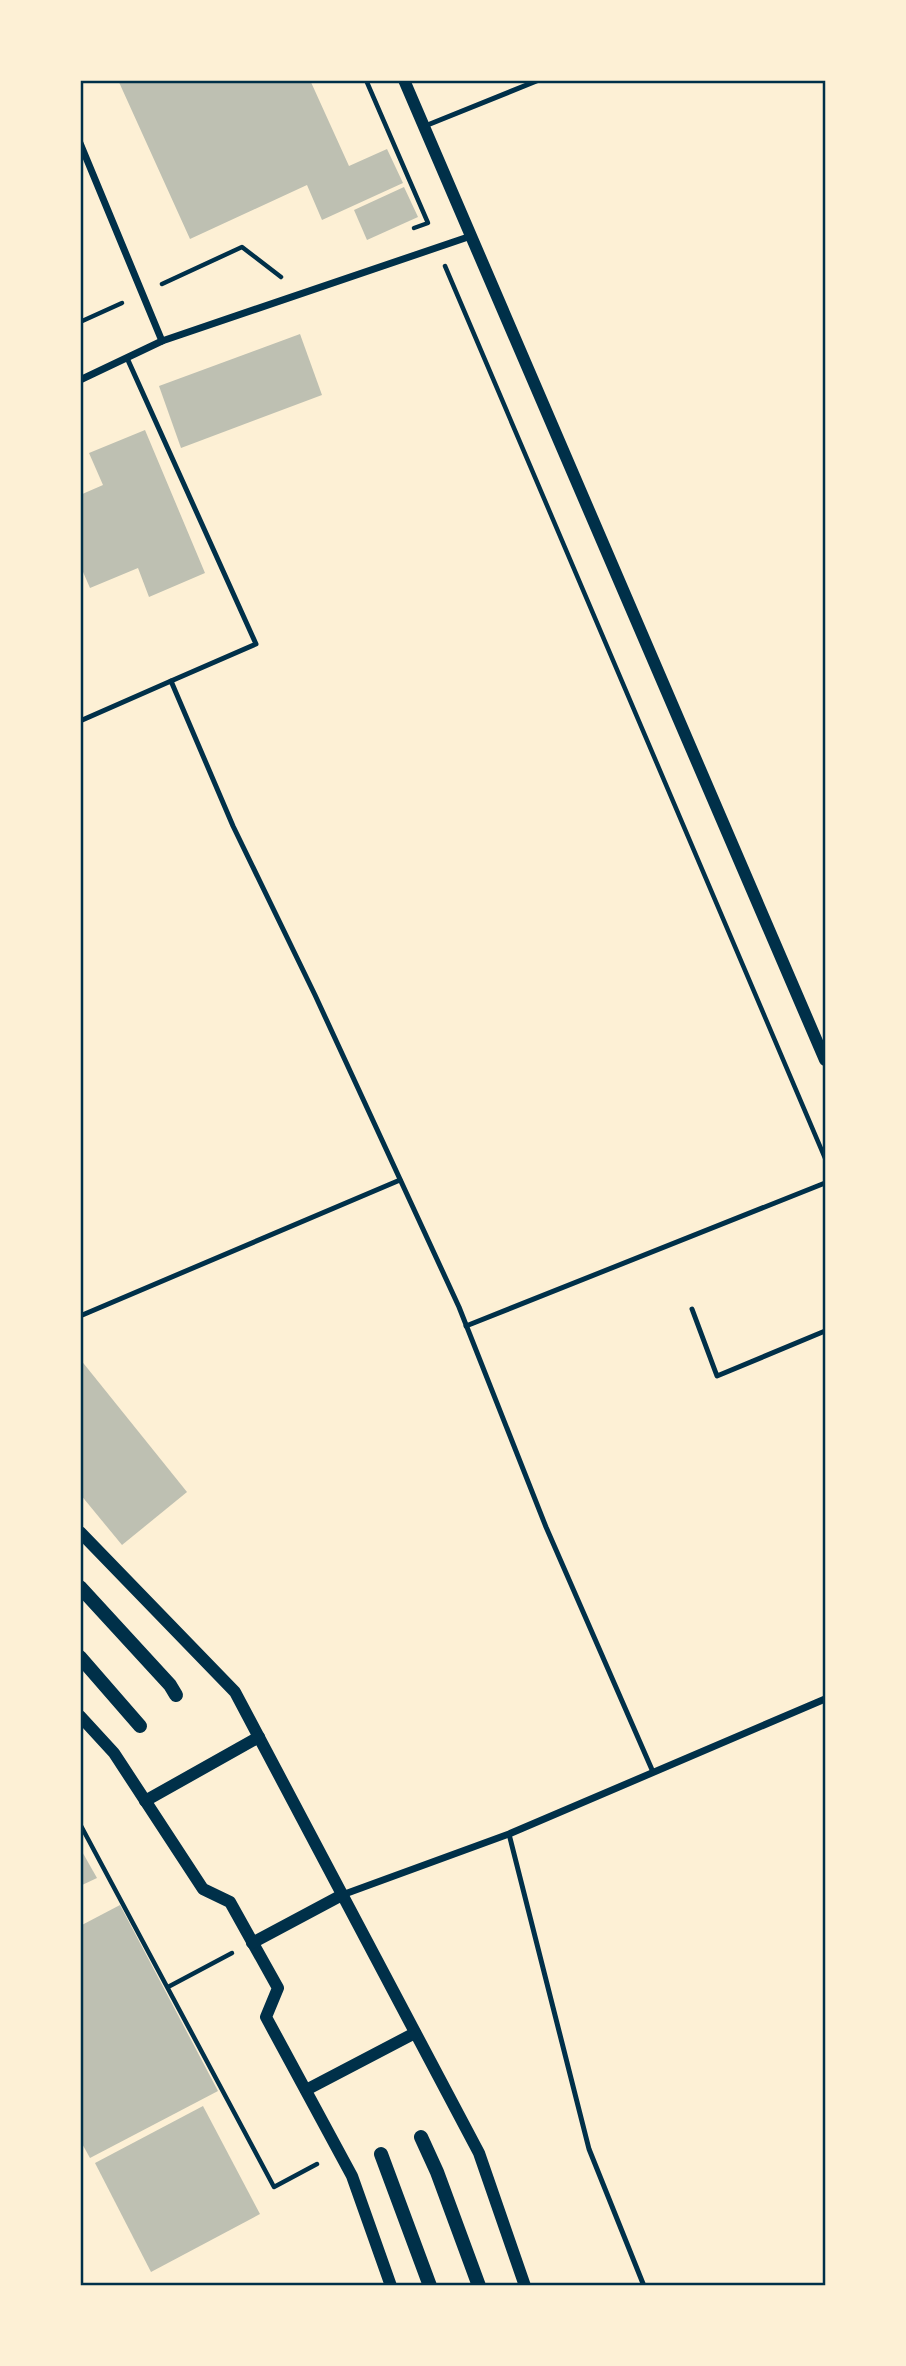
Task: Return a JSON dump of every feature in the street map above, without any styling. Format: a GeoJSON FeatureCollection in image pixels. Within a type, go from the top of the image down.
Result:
{"type":"FeatureCollection","features":[{"type":"Feature","properties":{"kind":"main road"},"geometry":{"type":"LineString","coordinates":[[80,1587],[170,1685],[176,1695]]}},
{"type":"Feature","properties":{"kind":"main road"},"geometry":{"type":"LineString","coordinates":[[80,1657],[140,1726]]}},
{"type":"Feature","properties":{"kind":"main road"},"geometry":{"type":"LineString","coordinates":[[421,2137],[438,2172],[480,2286]]}},
{"type":"Feature","properties":{"kind":"main road"},"geometry":{"type":"LineString","coordinates":[[381,2154],[430,2286]]}},
{"type":"Feature","properties":{"kind":"street"},"geometry":{"type":"LineString","coordinates":[[404,80],[821,1039],[825,1060]]}},
{"type":"Feature","properties":{"kind":"street"},"geometry":{"type":"LineString","coordinates":[[80,143],[162,341]]}},
{"type":"Feature","properties":{"kind":"street"},"geometry":{"type":"LineString","coordinates":[[80,380],[162,341],[471,236]]}},
{"type":"Feature","properties":{"kind":"street"},"geometry":{"type":"LineString","coordinates":[[80,1532],[235,1692],[479,2153],[525,2286]]}},
{"type":"Feature","properties":{"kind":"street"},"geometry":{"type":"LineString","coordinates":[[253,1942],[342,1895],[509,1834],[825,1699]]}},
{"type":"Feature","properties":{"kind":"street"},"geometry":{"type":"LineString","coordinates":[[80,1716],[114,1753],[203,1889],[230,1902],[253,1942],[278,1988],[266,2017],[352,2175],[391,2286]]}},
{"type":"Feature","properties":{"kind":"street"},"geometry":{"type":"LineString","coordinates":[[145,1801],[259,1737]]}},
{"type":"Feature","properties":{"kind":"street"},"geometry":{"type":"LineString","coordinates":[[306,2090],[415,2033]]}},
{"type":"Feature","properties":{"kind":"lane"},"geometry":{"type":"LineString","coordinates":[[424,126],[539,80]]}},
{"type":"Feature","properties":{"kind":"lane"},"geometry":{"type":"LineString","coordinates":[[80,721],[256,644],[127,358]]}},
{"type":"Feature","properties":{"kind":"lane"},"geometry":{"type":"LineString","coordinates":[[171,681],[233,826],[315,995],[466,1326],[546,1527],[653,1772]]}},
{"type":"Feature","properties":{"kind":"lane"},"geometry":{"type":"LineString","coordinates":[[80,1316],[400,1180]]}},
{"type":"Feature","properties":{"kind":"lane"},"geometry":{"type":"LineString","coordinates":[[466,1326],[825,1183]]}},
{"type":"Feature","properties":{"kind":"lane"},"geometry":{"type":"LineString","coordinates":[[692,1309],[717,1376],[825,1331]]}},
{"type":"Feature","properties":{"kind":"lane"},"geometry":{"type":"LineString","coordinates":[[509,1834],[589,2149],[643,2286]]}},
{"type":"Feature","properties":{"kind":"path"},"geometry":{"type":"LineString","coordinates":[[366,80],[825,1158]]}},
{"type":"Feature","properties":{"kind":"path"},"geometry":{"type":"LineString","coordinates":[[403,233],[428,223]]}},
{"type":"Feature","properties":{"kind":"path"},"geometry":{"type":"LineString","coordinates":[[80,323],[242,247],[280,277],[291,274]]}},
{"type":"Feature","properties":{"kind":"path"},"geometry":{"type":"LineString","coordinates":[[80,1824],[274,2188],[339,2152]]}},
{"type":"Feature","properties":{"kind":"path"},"geometry":{"type":"LineString","coordinates":[[168,1987],[253,1942]]}},
{"type":"Feature","properties":{"kind":"building"},"geometry":{"type":"Polygon","coordinates":[[[118,80],[310,80],[349,166],[387,149],[403,183],[322,220],[307,185],[190,239],[118,80]]]}},
{"type":"Feature","properties":{"kind":"building"},"geometry":{"type":"Polygon","coordinates":[[[404,187],[418,217],[367,240],[354,210],[404,187]]]}},
{"type":"Feature","properties":{"kind":"building"},"geometry":{"type":"Polygon","coordinates":[[[300,334],[322,395],[181,448],[159,386],[300,334]]]}},
{"type":"Feature","properties":{"kind":"building"},"geometry":{"type":"Polygon","coordinates":[[[145,430],[205,573],[149,597],[138,568],[90,588],[80,565],[80,495],[103,485],[89,453],[145,430]]]}},
{"type":"Feature","properties":{"kind":"building"},"geometry":{"type":"Polygon","coordinates":[[[80,1359],[187,1492],[122,1545],[80,1494],[80,1359]]]}},
{"type":"Feature","properties":{"kind":"building"},"geometry":{"type":"Polygon","coordinates":[[[80,1848],[97,1878],[80,1886],[80,1848]]]}},
{"type":"Feature","properties":{"kind":"building"},"geometry":{"type":"Polygon","coordinates":[[[120,1905],[218,2091],[90,2158],[80,2140],[80,1926],[120,1905]]]}},
{"type":"Feature","properties":{"kind":"building"},"geometry":{"type":"Polygon","coordinates":[[[203,2106],[260,2214],[151,2272],[95,2163],[203,2106]]]}}]}
